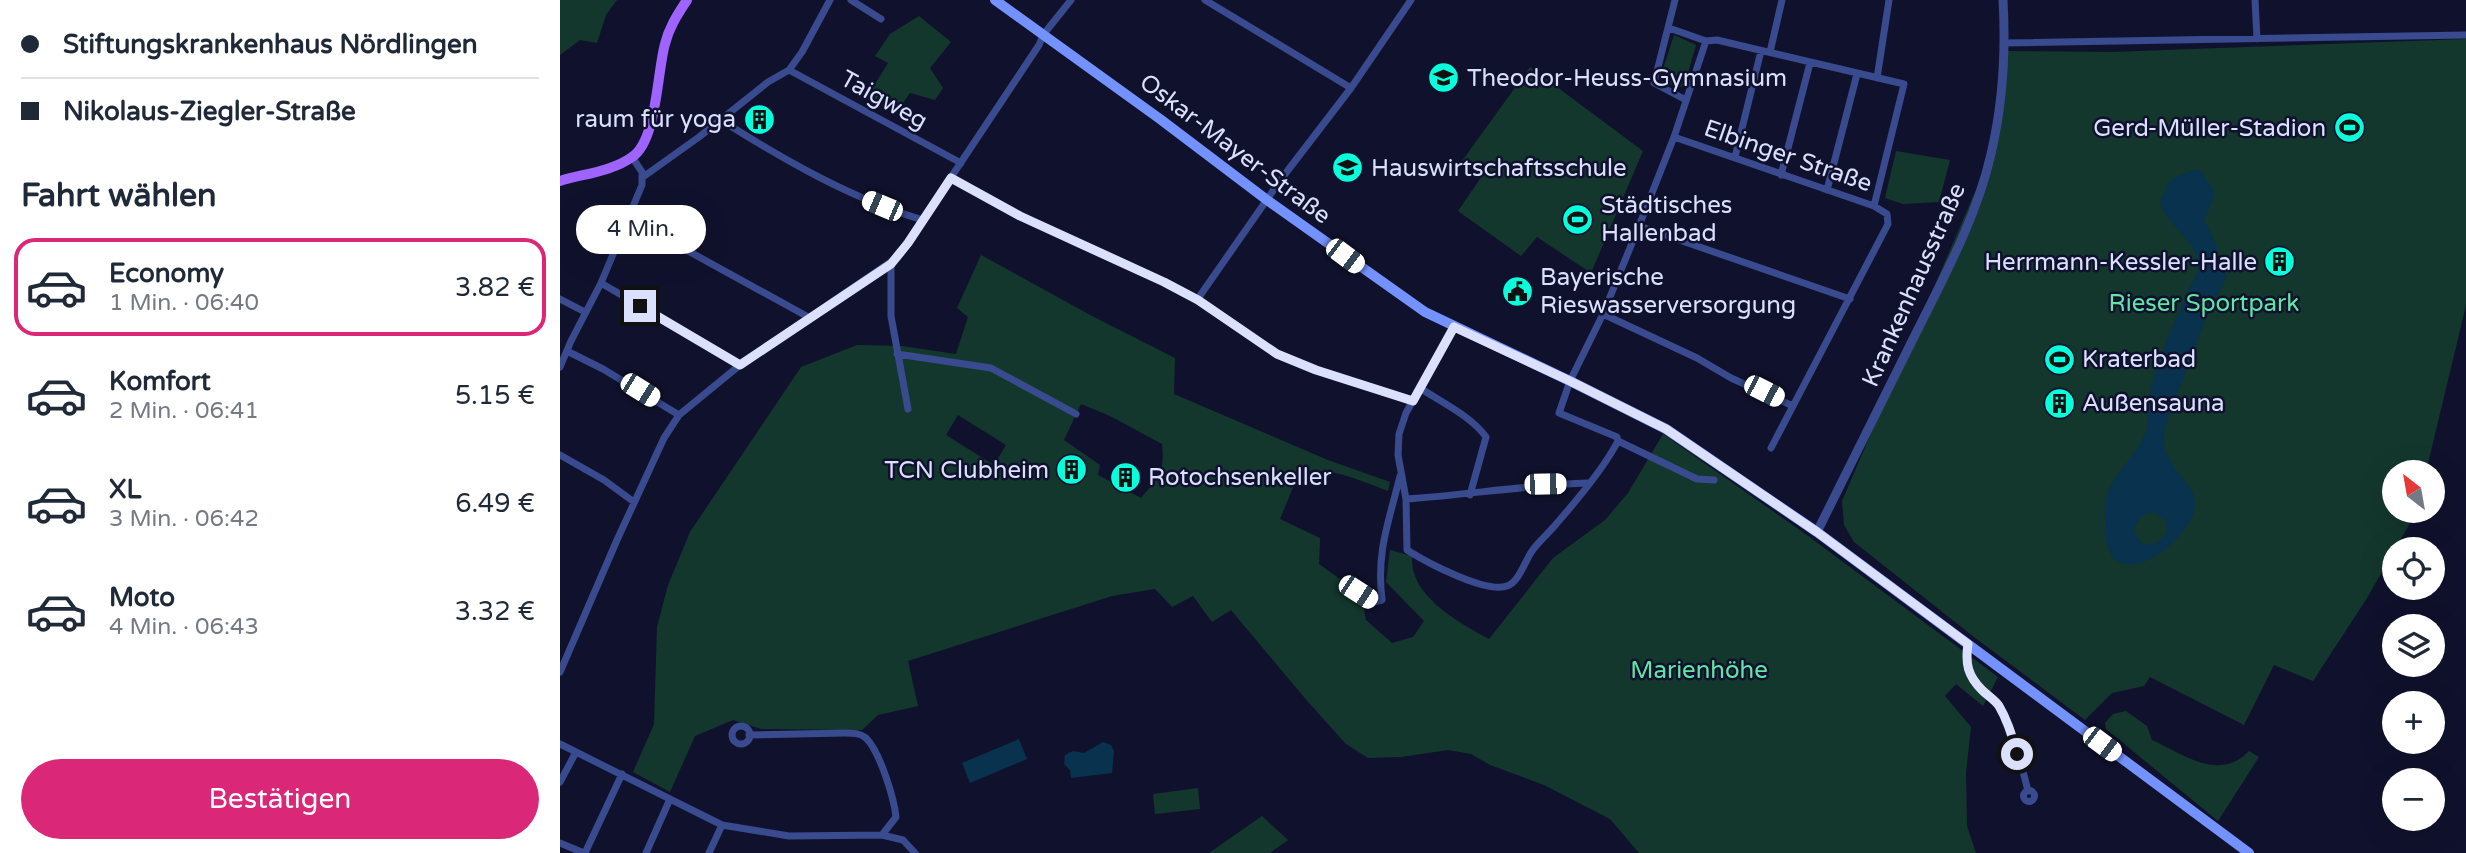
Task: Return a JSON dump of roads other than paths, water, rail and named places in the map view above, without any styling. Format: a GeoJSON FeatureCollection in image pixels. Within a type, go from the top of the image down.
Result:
{"type":"FeatureCollection","features":[{"type":"Feature","properties":{"kind":"main road"},"geometry":{"type":"LineString","coordinates":[[560,181],[620,164],[640,150],[646,138],[659,66],[669,30],[687,0]]}},
{"type":"Feature","properties":{"kind":"main road","name":"Oskar-Mayer-Straße"},"geometry":{"type":"LineString","coordinates":[[995,0],[1425,313],[1666,429],[1817,532],[2249,853]]}},
{"type":"Feature","properties":{"kind":"street"},"geometry":{"type":"LineString","coordinates":[[643,177],[768,82],[789,70],[802,52],[830,0]]}},
{"type":"Feature","properties":{"kind":"street"},"geometry":{"type":"LineString","coordinates":[[852,0],[881,19]]}},
{"type":"Feature","properties":{"kind":"street"},"geometry":{"type":"LineString","coordinates":[[561,667],[634,502],[664,438],[679,415],[740,365],[898,257],[1039,45],[1043,35],[1071,0]]}},
{"type":"Feature","properties":{"kind":"street"},"geometry":{"type":"LineString","coordinates":[[1205,0],[1351,88]]}},
{"type":"Feature","properties":{"kind":"street"},"geometry":{"type":"LineString","coordinates":[[1198,300],[1267,200],[1351,88],[1410,0]]}},
{"type":"Feature","properties":{"kind":"street"},"geometry":{"type":"LineString","coordinates":[[1675,0],[1654,83],[1686,100]]}},
{"type":"Feature","properties":{"kind":"street"},"geometry":{"type":"LineString","coordinates":[[1735,157],[1783,0]]}},
{"type":"Feature","properties":{"kind":"street"},"geometry":{"type":"LineString","coordinates":[[1877,78],[1889,0]]}},
{"type":"Feature","properties":{"kind":"street","name":"Krankenhausstraße"},"geometry":{"type":"LineString","coordinates":[[1817,532],[1943,278],[1970,217],[1990,157],[2002,93],[2005,43],[2003,0]]}},
{"type":"Feature","properties":{"kind":"street"},"geometry":{"type":"LineString","coordinates":[[2255,0],[2257,39]]}},
{"type":"Feature","properties":{"kind":"street"},"geometry":{"type":"LineString","coordinates":[[1670,25],[1706,41],[1717,40],[1904,84],[1874,205]]}},
{"type":"Feature","properties":{"kind":"street"},"geometry":{"type":"LineString","coordinates":[[2005,43],[2466,35]]}},
{"type":"Feature","properties":{"kind":"street"},"geometry":{"type":"LineString","coordinates":[[1706,41],[1674,137],[1639,226],[1603,314],[1570,381],[1559,414],[1617,437],[1618,441],[1697,479],[1714,480]]}},
{"type":"Feature","properties":{"kind":"street"},"geometry":{"type":"LineString","coordinates":[[1781,175],[1810,63]]}},
{"type":"Feature","properties":{"kind":"street","name":"Taigweg"},"geometry":{"type":"LineString","coordinates":[[789,70],[961,163]]}},
{"type":"Feature","properties":{"kind":"street"},"geometry":{"type":"LineString","coordinates":[[1827,190],[1857,74]]}},
{"type":"Feature","properties":{"kind":"street"},"geometry":{"type":"LineString","coordinates":[[721,120],[777,155],[832,183],[896,212],[923,220]]}},
{"type":"Feature","properties":{"kind":"street","name":"Elbinger Straße"},"geometry":{"type":"LineString","coordinates":[[1674,137],[1874,205],[1887,214],[1888,224],[1850,299]]}},
{"type":"Feature","properties":{"kind":"street"},"geometry":{"type":"LineString","coordinates":[[560,367],[601,284],[642,185],[643,177],[632,157]]}},
{"type":"Feature","properties":{"kind":"street"},"geometry":{"type":"LineString","coordinates":[[951,178],[1020,216],[1155,277],[1198,300],[1277,354],[1316,370],[1413,401]]}},
{"type":"Feature","properties":{"kind":"street"},"geometry":{"type":"LineString","coordinates":[[630,219],[810,318]]}},
{"type":"Feature","properties":{"kind":"street"},"geometry":{"type":"LineString","coordinates":[[1639,226],[1850,299],[1772,448]]}},
{"type":"Feature","properties":{"kind":"street"},"geometry":{"type":"LineString","coordinates":[[891,264],[891,316],[908,410]]}},
{"type":"Feature","properties":{"kind":"street"},"geometry":{"type":"LineString","coordinates":[[601,284],[740,365]]}},
{"type":"Feature","properties":{"kind":"street"},"geometry":{"type":"LineString","coordinates":[[560,299],[585,312]]}},
{"type":"Feature","properties":{"kind":"street"},"geometry":{"type":"LineString","coordinates":[[1603,314],[1793,406]]}},
{"type":"Feature","properties":{"kind":"street"},"geometry":{"type":"LineString","coordinates":[[1454,327],[1406,413],[1399,434],[1398,455],[1406,499],[1407,550],[1451,573],[1492,586],[1505,587],[1513,583],[1533,550],[1607,462],[1618,441]]}},
{"type":"Feature","properties":{"kind":"street"},"geometry":{"type":"LineString","coordinates":[[567,351],[603,369],[679,415]]}},
{"type":"Feature","properties":{"kind":"street"},"geometry":{"type":"LineString","coordinates":[[897,354],[991,368],[1076,414]]}},
{"type":"Feature","properties":{"kind":"street"},"geometry":{"type":"LineString","coordinates":[[1420,388],[1482,431],[1486,438],[1470,495]]}},
{"type":"Feature","properties":{"kind":"street"},"geometry":{"type":"LineString","coordinates":[[560,455],[604,480],[634,502]]}},
{"type":"Feature","properties":{"kind":"street"},"geometry":{"type":"LineString","coordinates":[[1358,592],[1374,602],[1382,600],[1380,560],[1385,528],[1401,472]]}},
{"type":"Feature","properties":{"kind":"street"},"geometry":{"type":"LineString","coordinates":[[1406,499],[1470,495],[1545,484],[1588,483]]}},
{"type":"Feature","properties":{"kind":"street"},"geometry":{"type":"LineString","coordinates":[[1968,644],[1968,671],[1983,691],[1998,704],[2011,731],[2028,791]]}},
{"type":"Feature","properties":{"kind":"street"},"geometry":{"type":"LineString","coordinates":[[750,735],[845,733],[865,737],[879,762],[895,805],[896,817],[882,835]]}},
{"type":"Feature","properties":{"kind":"street"},"geometry":{"type":"LineString","coordinates":[[560,744],[722,825],[789,836],[882,835],[903,839],[915,853]]}},
{"type":"Feature","properties":{"kind":"street"},"geometry":{"type":"LineString","coordinates":[[560,782],[576,752]]}},
{"type":"Feature","properties":{"kind":"street"},"geometry":{"type":"LineString","coordinates":[[560,843],[584,853],[622,774]]}},
{"type":"Feature","properties":{"kind":"street"},"geometry":{"type":"LineString","coordinates":[[646,853],[670,799]]}},
{"type":"Feature","properties":{"kind":"street"},"geometry":{"type":"LineString","coordinates":[[709,853],[722,825]]}},
{"type":"Feature","properties":{"kind":"water"},"geometry":{"type":"Polygon","coordinates":[[[2192,170],[2201,171],[2215,193],[2204,220],[2217,245],[2217,259],[2227,276],[2204,323],[2165,427],[2164,442],[2167,454],[2192,492],[2194,512],[2183,532],[2162,552],[2150,559],[2127,564],[2116,560],[2108,547],[2105,505],[2112,483],[2138,448],[2146,432],[2147,402],[2156,369],[2198,271],[2195,251],[2169,220],[2160,202],[2169,181],[2192,170]],[[2153,512],[2141,518],[2134,531],[2141,543],[2153,543],[2162,538],[2167,531],[2165,520],[2153,512]]]}},
{"type":"Feature","properties":{"kind":"water"},"geometry":{"type":"Polygon","coordinates":[[[1019,739],[1027,759],[970,783],[962,763],[1019,739]]]}},
{"type":"Feature","properties":{"kind":"water"},"geometry":{"type":"Polygon","coordinates":[[[1103,742],[1111,745],[1114,751],[1112,773],[1071,778],[1070,770],[1064,764],[1065,755],[1073,751],[1084,753],[1103,742]]]}},
{"type":"Feature","properties":{"kind":"place","name":"Theodor-Heuss-Gymnasium"},"geometry":{"type":"Point","coordinates":[1444,78]}},
{"type":"Feature","properties":{"kind":"place","name":"raum für yoga"},"geometry":{"type":"Point","coordinates":[759,119]}},
{"type":"Feature","properties":{"kind":"place","name":"Gerd-Müller-Stadion"},"geometry":{"type":"Point","coordinates":[2349,128]}},
{"type":"Feature","properties":{"kind":"place","name":"Hauswirtschaftsschule"},"geometry":{"type":"Point","coordinates":[1348,168]}},
{"type":"Feature","properties":{"kind":"place","name":"Städtisches Hallenbad"},"geometry":{"type":"Point","coordinates":[1578,219]}},
{"type":"Feature","properties":{"kind":"place","name":"Herrmann-Kessler-Halle"},"geometry":{"type":"Point","coordinates":[2280,262]}},
{"type":"Feature","properties":{"kind":"place","name":"Bayerische Rieswasserversorgung"},"geometry":{"type":"Point","coordinates":[1517,291]}},
{"type":"Feature","properties":{"kind":"place","name":"Kraterbad"},"geometry":{"type":"Point","coordinates":[2059,359]}},
{"type":"Feature","properties":{"kind":"place","name":"Außensauna"},"geometry":{"type":"Point","coordinates":[2059,403]}},
{"type":"Feature","properties":{"kind":"place","name":"TCN Clubheim"},"geometry":{"type":"Point","coordinates":[1072,470]}},
{"type":"Feature","properties":{"kind":"place","name":"Rotochsenkeller"},"geometry":{"type":"Point","coordinates":[1125,477]}},
{"type":"Feature","properties":{"kind":"park label","name":"Rieser Sportpark"},"geometry":{"type":"Point","coordinates":[2204,303]}},
{"type":"Feature","properties":{"kind":"park label","name":"Marienhöhe"},"geometry":{"type":"Point","coordinates":[1699,670]}}]}
